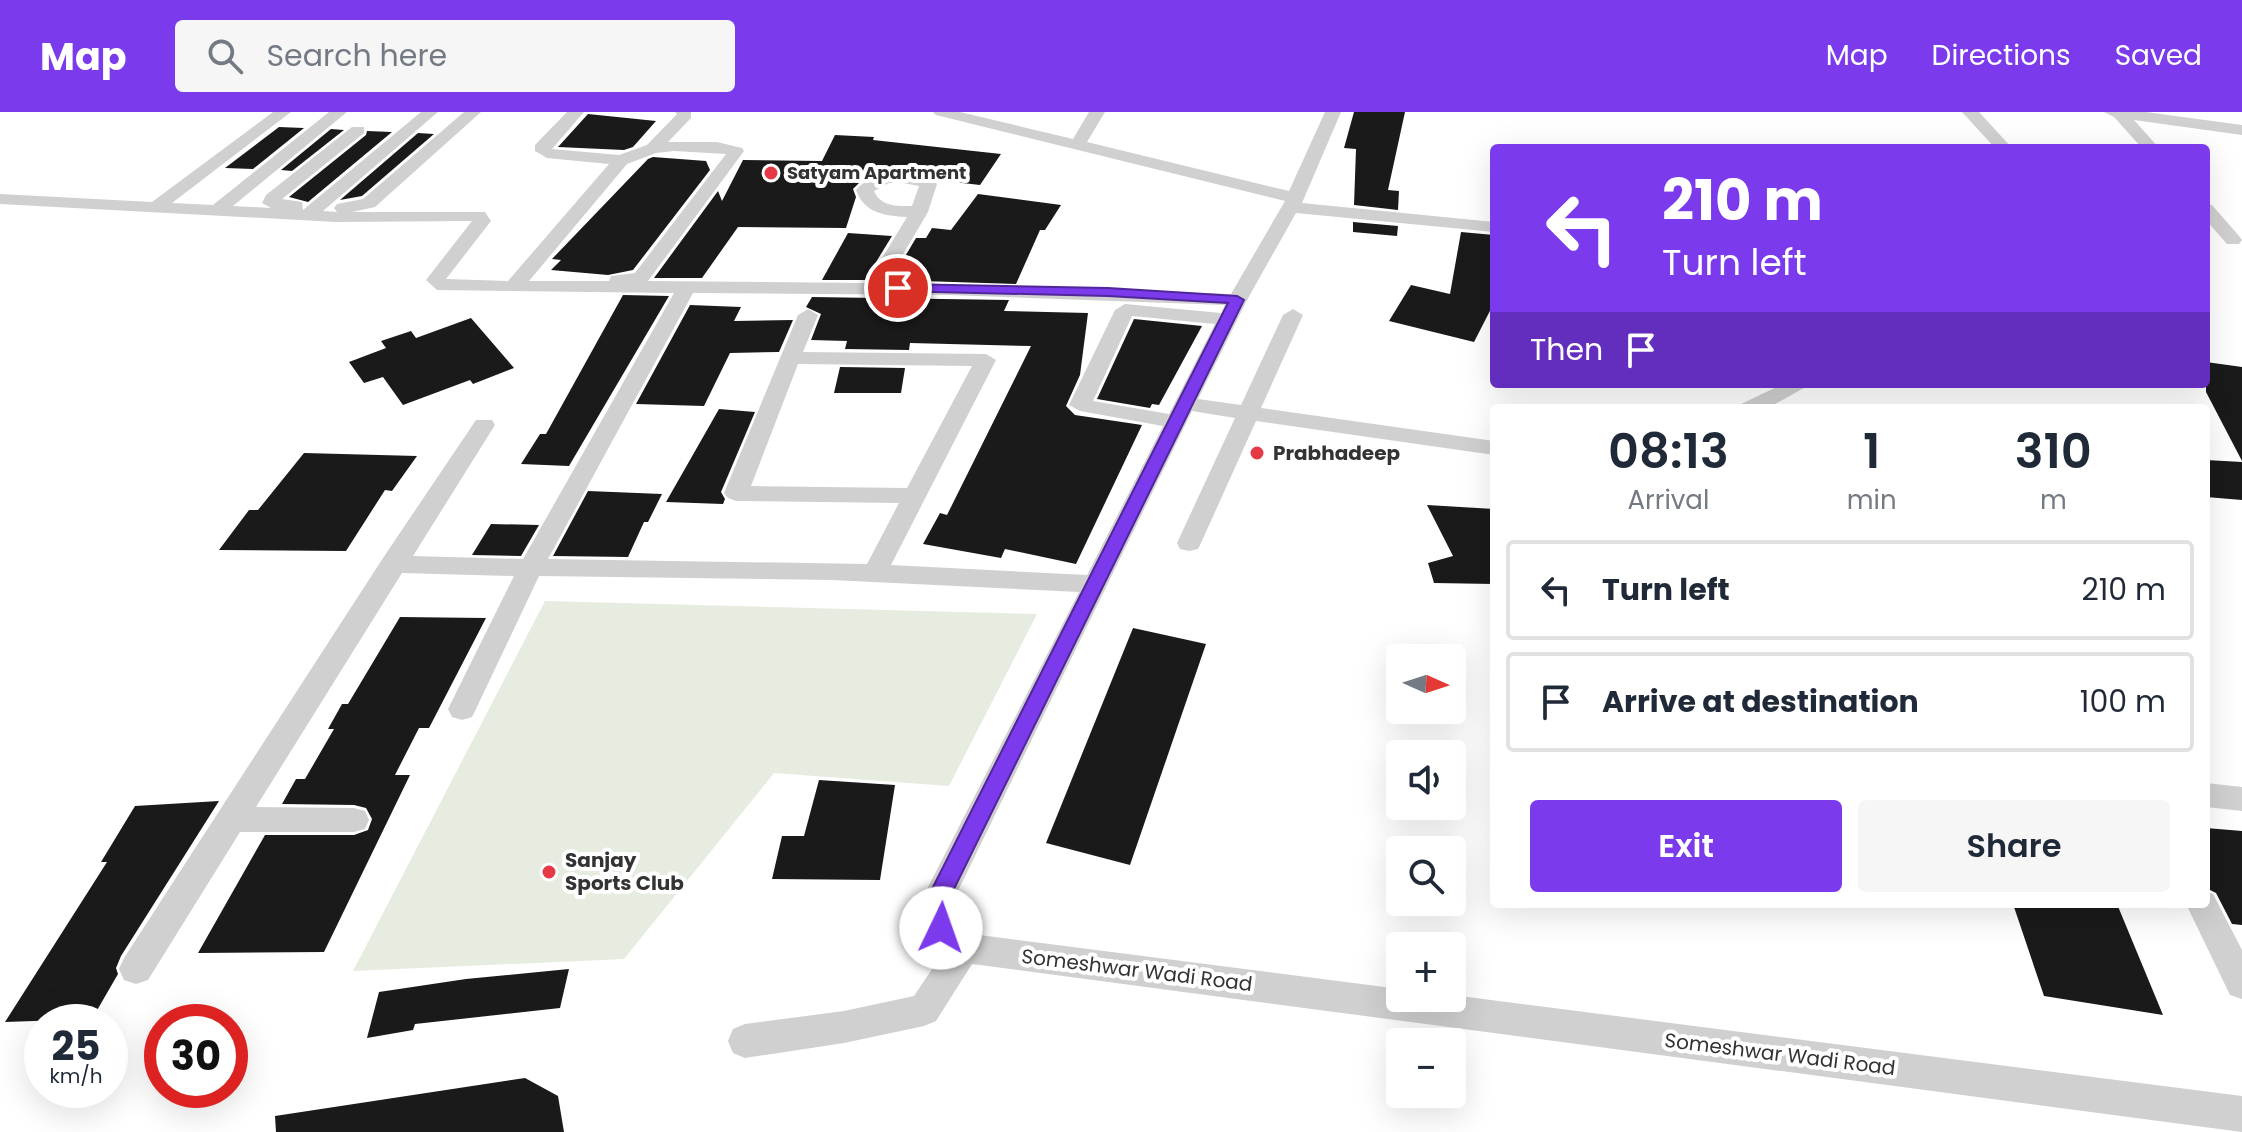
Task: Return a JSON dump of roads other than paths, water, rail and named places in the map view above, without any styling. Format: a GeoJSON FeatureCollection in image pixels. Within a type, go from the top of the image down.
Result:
{"type":"FeatureCollection","features":[{"type":"Feature","properties":{"kind":"street"},"geometry":{"type":"LineString","coordinates":[[156,207],[283,112]]}},
{"type":"Feature","properties":{"kind":"street"},"geometry":{"type":"LineString","coordinates":[[218,210],[339,112]]}},
{"type":"Feature","properties":{"kind":"street"},"geometry":{"type":"LineString","coordinates":[[313,211],[430,112]]}},
{"type":"Feature","properties":{"kind":"street"},"geometry":{"type":"LineString","coordinates":[[358,130],[271,203],[313,211],[355,208],[369,203],[473,112]]}},
{"type":"Feature","properties":{"kind":"street"},"geometry":{"type":"LineString","coordinates":[[0,199],[218,210],[479,216],[482,221],[436,282],[444,286],[520,279],[641,278],[736,151],[717,147],[653,148],[621,160],[547,153],[541,148],[576,112]]}},
{"type":"Feature","properties":{"kind":"street"},"geometry":{"type":"LineString","coordinates":[[653,148],[685,115],[683,112]]}},
{"type":"Feature","properties":{"kind":"street"},"geometry":{"type":"LineString","coordinates":[[941,112],[995,118],[1077,145],[1293,202],[1490,227]]}},
{"type":"Feature","properties":{"kind":"street"},"geometry":{"type":"LineString","coordinates":[[1077,145],[1097,112]]}},
{"type":"Feature","properties":{"kind":"street"},"geometry":{"type":"LineString","coordinates":[[745,1041],[844,1027],[924,1010],[964,948],[941,928],[939,897],[1232,310],[1293,202],[1333,112]]}},
{"type":"Feature","properties":{"kind":"street"},"geometry":{"type":"LineString","coordinates":[[1970,112],[2000,144]]}},
{"type":"Feature","properties":{"kind":"street"},"geometry":{"type":"LineString","coordinates":[[2112,112],[2242,130]]}},
{"type":"Feature","properties":{"kind":"street"},"geometry":{"type":"LineString","coordinates":[[2197,112],[2242,118]]}},
{"type":"Feature","properties":{"kind":"street"},"geometry":{"type":"LineString","coordinates":[[2119,113],[2147,144]]}},
{"type":"Feature","properties":{"kind":"street"},"geometry":{"type":"LineString","coordinates":[[520,279],[621,160]]}},
{"type":"Feature","properties":{"kind":"street"},"geometry":{"type":"LineString","coordinates":[[873,288],[919,212]]}},
{"type":"Feature","properties":{"kind":"street"},"geometry":{"type":"LineString","coordinates":[[2210,214],[2233,240]]}},
{"type":"Feature","properties":{"kind":"street"},"geometry":{"type":"LineString","coordinates":[[520,279],[687,287],[1108,292],[1232,310]]}},
{"type":"Feature","properties":{"kind":"street"},"geometry":{"type":"LineString","coordinates":[[462,709],[530,569],[687,287]]}},
{"type":"Feature","properties":{"kind":"street"},"geometry":{"type":"LineString","coordinates":[[1232,310],[1125,310],[1080,405],[1181,413],[1248,413],[1490,447]]}},
{"type":"Feature","properties":{"kind":"street"},"geometry":{"type":"LineString","coordinates":[[808,315],[736,493],[915,496]]}},
{"type":"Feature","properties":{"kind":"street"},"geometry":{"type":"LineString","coordinates":[[1189,543],[1293,315]]}},
{"type":"Feature","properties":{"kind":"street"},"geometry":{"type":"LineString","coordinates":[[791,358],[986,360],[876,570]]}},
{"type":"Feature","properties":{"kind":"street"},"geometry":{"type":"LineString","coordinates":[[1759,404],[1792,388]]}},
{"type":"Feature","properties":{"kind":"street"},"geometry":{"type":"LineString","coordinates":[[136,969],[392,564],[484,425]]}},
{"type":"Feature","properties":{"kind":"street"},"geometry":{"type":"LineString","coordinates":[[392,564],[530,569],[876,570],[1096,584]]}},
{"type":"Feature","properties":{"kind":"street"},"geometry":{"type":"LineString","coordinates":[[2210,795],[2242,799]]}},
{"type":"Feature","properties":{"kind":"street"},"geometry":{"type":"LineString","coordinates":[[231,819],[354,820]]}},
{"type":"Feature","properties":{"kind":"street"},"geometry":{"type":"LineString","coordinates":[[2204,908],[2242,984]]}},
{"type":"Feature","properties":{"kind":"street","name":"Someshwar Wadi Road"},"geometry":{"type":"LineString","coordinates":[[964,948],[2242,1114]]}},
{"type":"Feature","properties":{"kind":"place","name":"Satyam Apartment"},"geometry":{"type":"Point","coordinates":[771,173]}},
{"type":"Feature","properties":{"kind":"place","name":"Prabhadeep"},"geometry":{"type":"Point","coordinates":[1257,453]}},
{"type":"Feature","properties":{"kind":"place","name":"Sanjay Sports Club"},"geometry":{"type":"Point","coordinates":[549,872]}}]}
